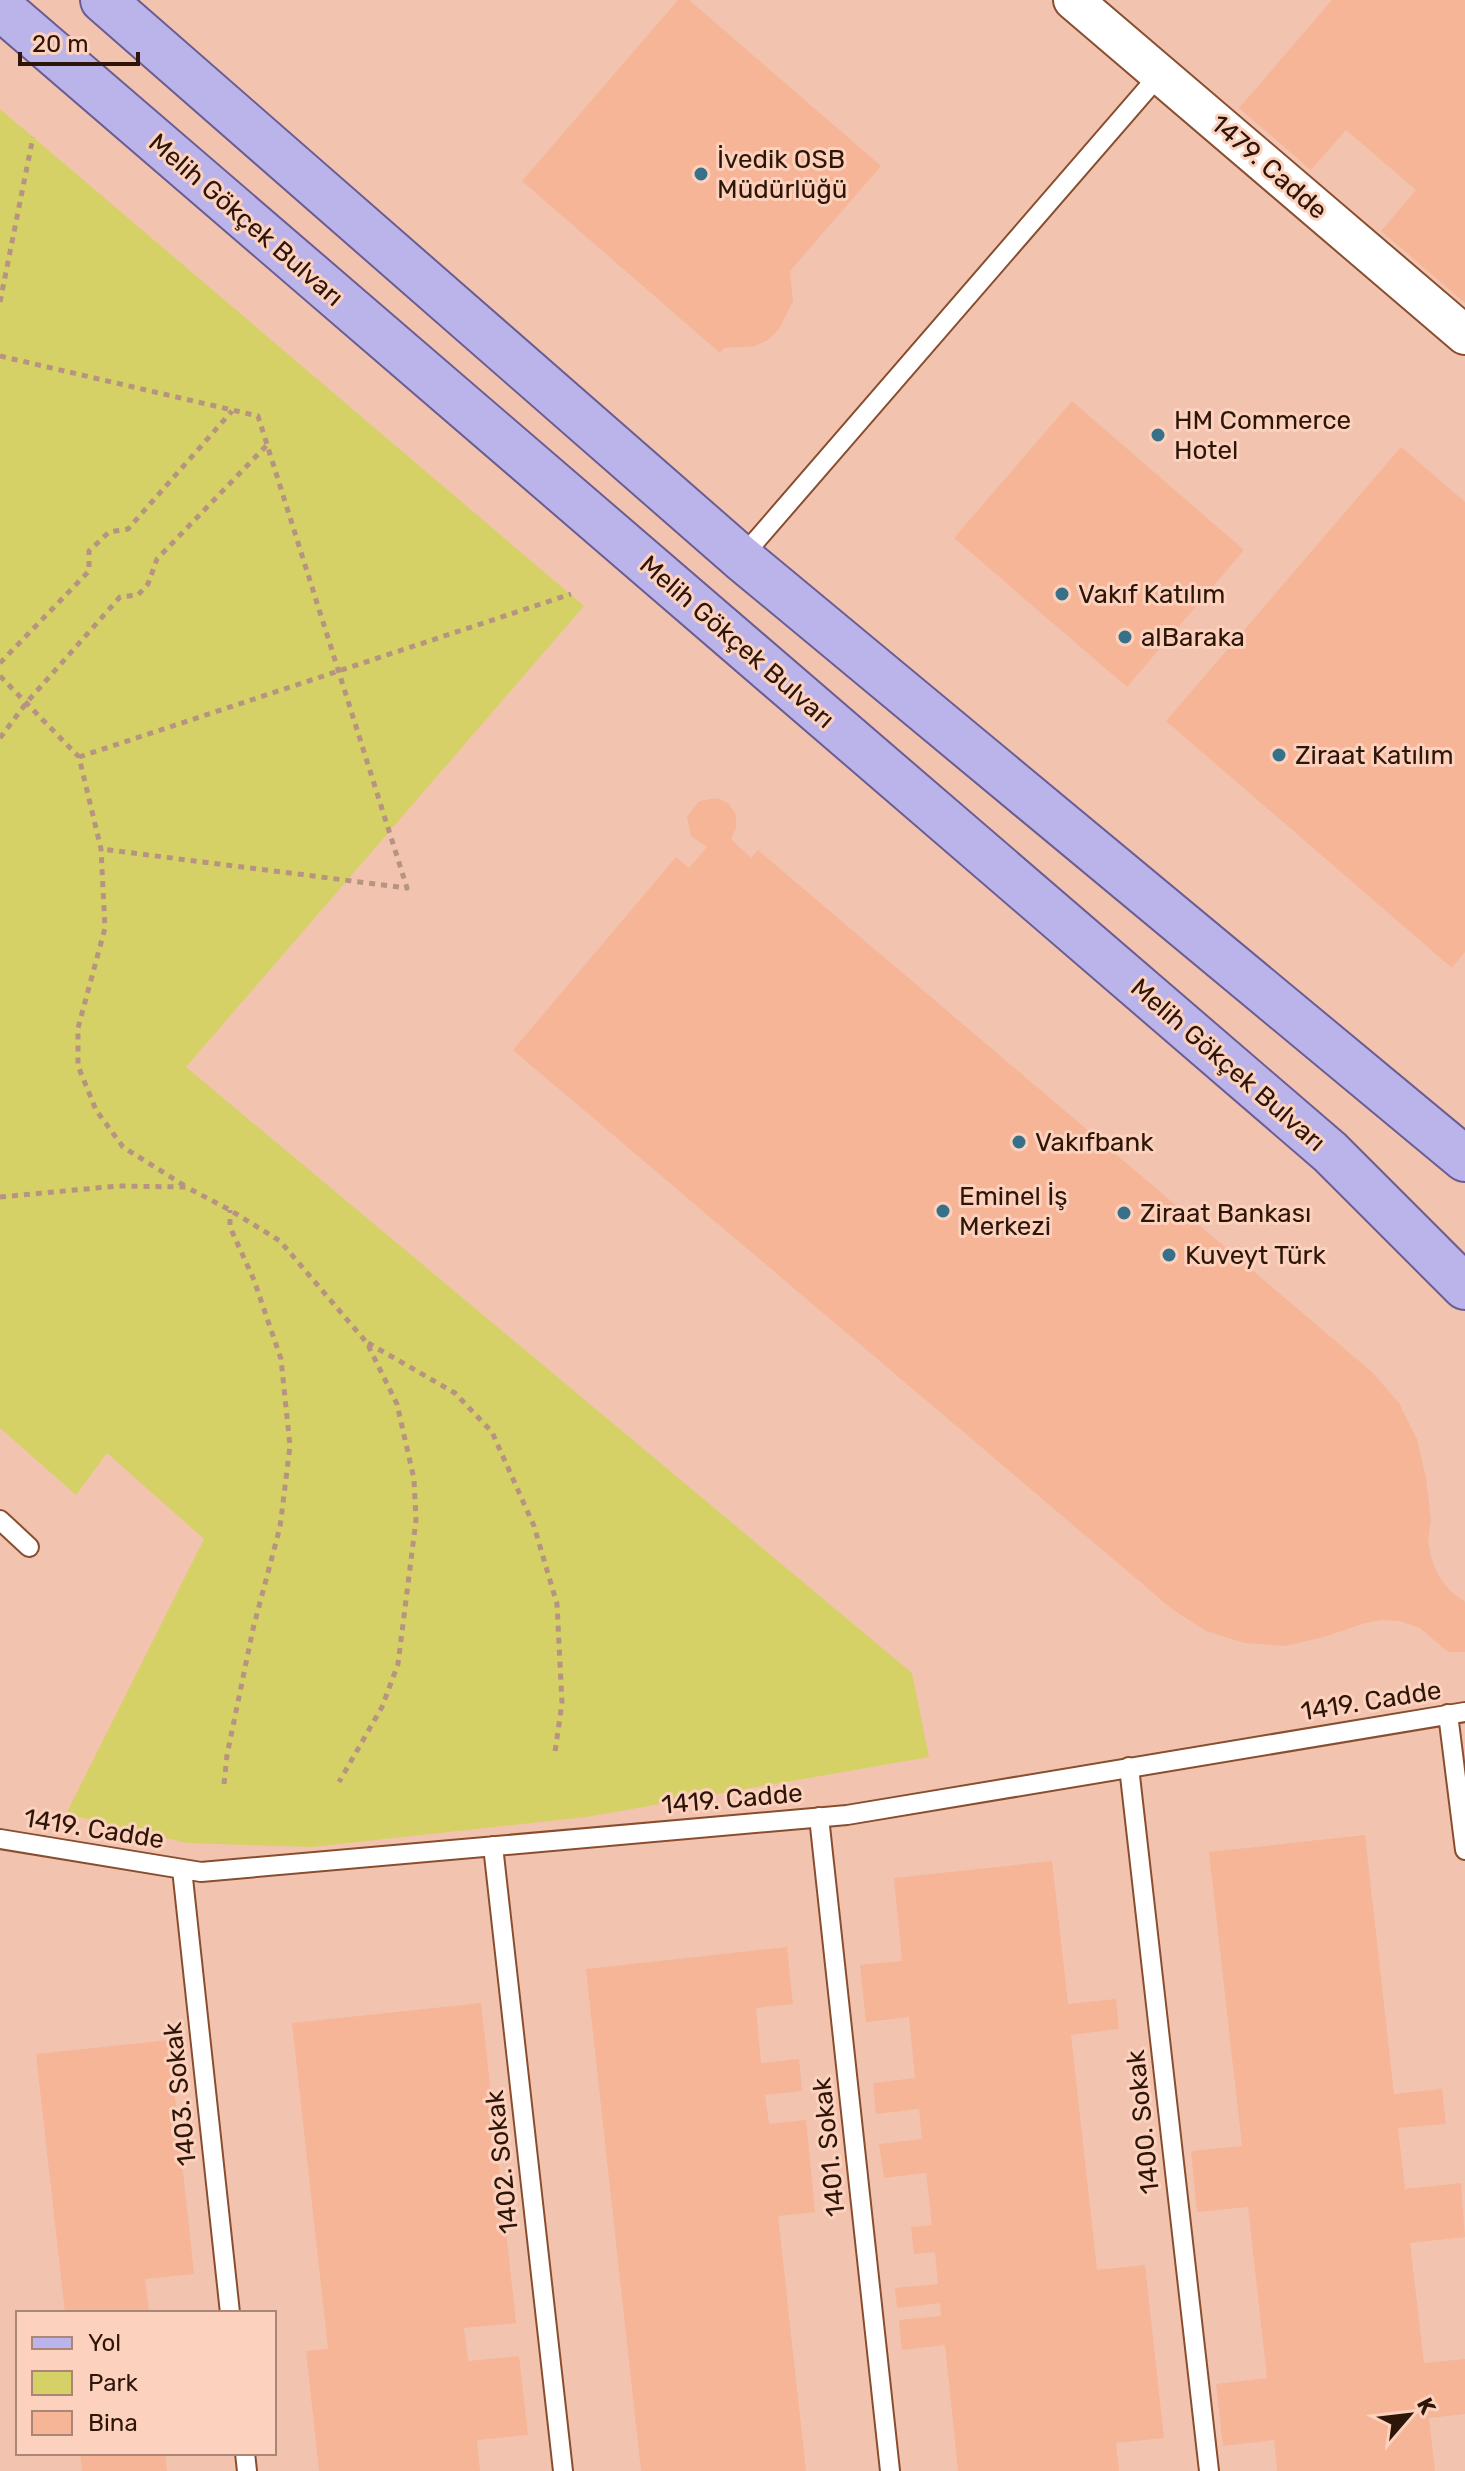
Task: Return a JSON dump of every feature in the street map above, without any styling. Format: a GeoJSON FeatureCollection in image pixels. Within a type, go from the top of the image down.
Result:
{"type":"FeatureCollection","features":[{"type":"Feature","properties":{"kind":"main road"},"geometry":{"type":"LineString","coordinates":[[103,0],[741,558],[1465,1159]]}},
{"type":"Feature","properties":{"kind":"main road","name":"Melih Gökçek Bulvarı"},"geometry":{"type":"LineString","coordinates":[[0,7],[1330,1152],[1465,1287]]}},
{"type":"Feature","properties":{"kind":"street","name":"1479. Cadde"},"geometry":{"type":"LineString","coordinates":[[1073,0],[1465,335]]}},
{"type":"Feature","properties":{"kind":"lane"},"geometry":{"type":"LineString","coordinates":[[741,558],[1160,74]]}},
{"type":"Feature","properties":{"kind":"lane"},"geometry":{"type":"LineString","coordinates":[[0,1520],[29,1547]]}},
{"type":"Feature","properties":{"kind":"lane"},"geometry":{"type":"LineString","coordinates":[[1456,1713],[1465,1850]]}},
{"type":"Feature","properties":{"kind":"lane","name":"1419. Cadde"},"geometry":{"type":"LineString","coordinates":[[0,1839],[201,1872],[847,1815],[1456,1713]]}},
{"type":"Feature","properties":{"kind":"lane","name":"1400. Sokak"},"geometry":{"type":"LineString","coordinates":[[1129,1767],[1209,2471]]}},
{"type":"Feature","properties":{"kind":"lane","name":"1401. Sokak"},"geometry":{"type":"LineString","coordinates":[[819,1817],[890,2471]]}},
{"type":"Feature","properties":{"kind":"lane","name":"1402. Sokak"},"geometry":{"type":"LineString","coordinates":[[493,1846],[563,2471]]}},
{"type":"Feature","properties":{"kind":"lane","name":"1403. Sokak"},"geometry":{"type":"LineString","coordinates":[[182,1869],[230,2311]]}},
{"type":"Feature","properties":{"kind":"path"},"geometry":{"type":"LineString","coordinates":[[0,302],[33,137]]}},
{"type":"Feature","properties":{"kind":"path"},"geometry":{"type":"LineString","coordinates":[[0,356],[258,416],[407,888],[101,849]]}},
{"type":"Feature","properties":{"kind":"path"},"geometry":{"type":"LineString","coordinates":[[0,663],[89,571],[89,551],[109,532],[128,529],[232,411]]}},
{"type":"Feature","properties":{"kind":"path"},"geometry":{"type":"LineString","coordinates":[[0,738],[27,702],[120,597],[138,595],[148,584],[157,559],[267,445]]}},
{"type":"Feature","properties":{"kind":"path"},"geometry":{"type":"LineString","coordinates":[[79,757],[571,594]]}},
{"type":"Feature","properties":{"kind":"path"},"geometry":{"type":"LineString","coordinates":[[0,676],[79,757],[101,849],[105,928],[78,1028],[78,1066],[96,1110],[123,1147],[280,1241],[367,1343],[397,1404],[414,1479],[416,1520],[398,1664],[382,1707],[339,1782]]}},
{"type":"Feature","properties":{"kind":"path"},"geometry":{"type":"LineString","coordinates":[[0,1197],[118,1186],[186,1187]]}},
{"type":"Feature","properties":{"kind":"path"},"geometry":{"type":"LineString","coordinates":[[224,1784],[253,1629],[280,1527],[290,1446],[281,1359],[254,1280],[230,1227],[230,1210]]}},
{"type":"Feature","properties":{"kind":"path"},"geometry":{"type":"LineString","coordinates":[[367,1343],[455,1393],[492,1432],[534,1526],[557,1604],[562,1703],[555,1752]]}},
{"type":"Feature","properties":{"kind":"shaded area"},"geometry":{"type":"Polygon","coordinates":[[[0,0],[1465,0],[1465,2471],[0,2471],[0,0]]]}},
{"type":"Feature","properties":{"kind":"green space"},"geometry":{"type":"Polygon","coordinates":[[[0,109],[584,606],[186,1067],[912,1673],[929,1757],[586,1817],[312,1847],[187,1843],[66,1814],[204,1539],[107,1453],[76,1495],[0,1428],[0,109]]]}},
{"type":"Feature","properties":{"kind":"building","name":"İvedik OSB Müdürlüğü"},"geometry":{"type":"Polygon","coordinates":[[[678,0],[689,0],[881,166],[790,271],[793,301],[779,329],[768,340],[755,346],[724,348],[720,353],[522,181],[678,0]]]}},
{"type":"Feature","properties":{"kind":"building"},"geometry":{"type":"Polygon","coordinates":[[[1332,0],[1465,0],[1465,303],[1381,231],[1416,190],[1346,130],[1311,170],[1239,108],[1332,0]]]}},
{"type":"Feature","properties":{"kind":"building"},"geometry":{"type":"Polygon","coordinates":[[[1072,401],[1244,550],[1127,687],[954,538],[1072,401]]]}},
{"type":"Feature","properties":{"kind":"building"},"geometry":{"type":"Polygon","coordinates":[[[1401,447],[1465,502],[1465,952],[1452,968],[1166,721],[1401,447]]]}},
{"type":"Feature","properties":{"kind":"building","name":"Eminel İş Merkezi"},"geometry":{"type":"Polygon","coordinates":[[[718,798],[729,804],[736,815],[736,828],[731,839],[751,858],[758,850],[1372,1372],[1399,1403],[1417,1439],[1431,1520],[1428,1539],[1431,1557],[1438,1575],[1449,1590],[1465,1602],[1465,1652],[1448,1652],[1420,1628],[1400,1621],[1365,1623],[1285,1646],[1244,1643],[1206,1631],[1172,1609],[513,1050],[676,857],[689,868],[707,847],[691,836],[687,817],[699,801],[718,798]]]}},
{"type":"Feature","properties":{"kind":"building"},"geometry":{"type":"Polygon","coordinates":[[[1365,1835],[1394,2094],[1442,2089],[1446,2124],[1398,2128],[1405,2189],[1461,2183],[1465,2237],[1410,2243],[1424,2363],[1465,2359],[1465,2414],[1429,2418],[1435,2471],[1277,2471],[1274,2440],[1223,2446],[1216,2384],[1267,2378],[1248,2207],[1197,2212],[1191,2151],[1242,2146],[1209,1852],[1365,1835]]]}},
{"type":"Feature","properties":{"kind":"building"},"geometry":{"type":"Polygon","coordinates":[[[1052,1861],[1068,2004],[1116,1999],[1119,2029],[1071,2035],[1097,2270],[1145,2265],[1164,2438],[1116,2443],[1119,2471],[958,2471],[945,2345],[902,2350],[899,2320],[941,2316],[940,2303],[897,2308],[895,2288],[938,2284],[935,2252],[914,2254],[911,2227],[932,2225],[926,2173],[884,2178],[879,2144],[922,2139],[919,2109],[876,2114],[873,2083],[915,2078],[909,2017],[866,2022],[860,1965],[902,1961],[894,1878],[1052,1861]]]}},
{"type":"Feature","properties":{"kind":"building"},"geometry":{"type":"Polygon","coordinates":[[[787,1947],[793,2004],[756,2008],[761,2063],[799,2059],[802,2091],[765,2095],[769,2124],[806,2120],[815,2212],[778,2216],[806,2471],[641,2471],[586,1969],[787,1947]]]}},
{"type":"Feature","properties":{"kind":"building"},"geometry":{"type":"Polygon","coordinates":[[[481,2003],[516,2323],[464,2328],[468,2361],[519,2356],[528,2435],[477,2440],[480,2471],[319,2471],[306,2351],[328,2349],[292,2023],[481,2003]]]}},
{"type":"Feature","properties":{"kind":"building"},"geometry":{"type":"Polygon","coordinates":[[[169,2040],[194,2274],[145,2279],[149,2311],[65,2311],[36,2054],[169,2040]]]}},
{"type":"Feature","properties":{"kind":"building"},"geometry":{"type":"Polygon","coordinates":[[[80,2455],[165,2455],[167,2471],[82,2471],[80,2455]]]}},
{"type":"Feature","properties":{"kind":"place","name":"İvedik OSB Müdürlüğü"},"geometry":{"type":"Point","coordinates":[701,174]}},
{"type":"Feature","properties":{"kind":"place","name":"HM Commerce Hotel"},"geometry":{"type":"Point","coordinates":[1158,435]}},
{"type":"Feature","properties":{"kind":"place","name":"Vakıf Katılım"},"geometry":{"type":"Point","coordinates":[1062,594]}},
{"type":"Feature","properties":{"kind":"place","name":"alBaraka"},"geometry":{"type":"Point","coordinates":[1125,637]}},
{"type":"Feature","properties":{"kind":"place","name":"Ziraat Katılım"},"geometry":{"type":"Point","coordinates":[1279,755]}},
{"type":"Feature","properties":{"kind":"place","name":"Vakıfbank"},"geometry":{"type":"Point","coordinates":[1019,1142]}},
{"type":"Feature","properties":{"kind":"place","name":"Eminel İş Merkezi"},"geometry":{"type":"Point","coordinates":[943,1211]}},
{"type":"Feature","properties":{"kind":"place","name":"Ziraat Bankası"},"geometry":{"type":"Point","coordinates":[1124,1213]}},
{"type":"Feature","properties":{"kind":"place","name":"Kuveyt Türk"},"geometry":{"type":"Point","coordinates":[1169,1255]}}]}
